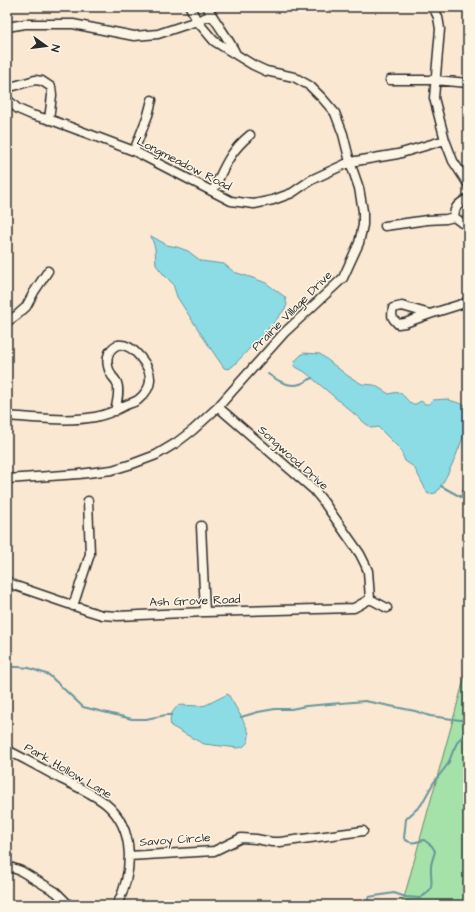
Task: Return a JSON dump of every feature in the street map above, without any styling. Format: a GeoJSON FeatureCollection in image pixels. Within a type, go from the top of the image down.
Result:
{"type":"FeatureCollection","features":[{"type":"Feature","properties":{"kind":"street","name":"Prairie Village Drive"},"geometry":{"type":"LineString","coordinates":[[7,479],[86,474],[112,470],[156,455],[176,443],[193,430],[218,406],[284,333],[343,278],[359,243],[363,225],[363,211],[359,188],[350,162],[343,134],[335,113],[310,86],[294,77],[266,71],[214,41],[197,22],[190,7]]}},
{"type":"Feature","properties":{"kind":"street","name":"Prairie Village Drive"},"geometry":{"type":"LineString","coordinates":[[207,7],[232,45],[236,54]]}},
{"type":"Feature","properties":{"kind":"street"},"geometry":{"type":"LineString","coordinates":[[433,7],[438,17],[440,28],[434,98],[445,140],[453,161],[468,184]]}},
{"type":"Feature","properties":{"kind":"street"},"geometry":{"type":"LineString","coordinates":[[7,27],[25,24],[73,24],[134,36],[158,34],[197,22],[212,15]]}},
{"type":"Feature","properties":{"kind":"street"},"geometry":{"type":"LineString","coordinates":[[7,88],[35,80],[42,81],[51,87],[52,95],[49,120]]}},
{"type":"Feature","properties":{"kind":"street"},"geometry":{"type":"LineString","coordinates":[[390,80],[435,80],[468,84]]}},
{"type":"Feature","properties":{"kind":"street","name":"Longmeadow Road"},"geometry":{"type":"LineString","coordinates":[[7,98],[18,109],[134,151],[231,201],[254,204],[273,200],[292,193],[311,180],[350,162],[398,154],[445,140]]}},
{"type":"Feature","properties":{"kind":"street"},"geometry":{"type":"LineString","coordinates":[[134,151],[148,115],[152,100]]}},
{"type":"Feature","properties":{"kind":"street"},"geometry":{"type":"LineString","coordinates":[[213,191],[229,158],[240,143],[250,136]]}},
{"type":"Feature","properties":{"kind":"street"},"geometry":{"type":"LineString","coordinates":[[454,217],[454,211],[458,204],[468,198]]}},
{"type":"Feature","properties":{"kind":"street"},"geometry":{"type":"LineString","coordinates":[[454,217],[462,223],[468,222]]}},
{"type":"Feature","properties":{"kind":"street"},"geometry":{"type":"LineString","coordinates":[[385,226],[454,217]]}},
{"type":"Feature","properties":{"kind":"street"},"geometry":{"type":"LineString","coordinates":[[7,322],[18,316],[26,307],[48,271]]}},
{"type":"Feature","properties":{"kind":"street"},"geometry":{"type":"LineString","coordinates":[[430,314],[465,303],[468,300]]}},
{"type":"Feature","properties":{"kind":"street"},"geometry":{"type":"LineString","coordinates":[[7,416],[72,420],[97,417],[115,410],[137,400],[149,388],[149,372],[138,354],[125,346],[117,345],[111,349],[107,357],[111,375],[118,384],[118,397],[115,410]]}},
{"type":"Feature","properties":{"kind":"street","name":"Songwood Drive"},"geometry":{"type":"LineString","coordinates":[[218,406],[314,490],[323,501],[360,554],[365,564],[368,571],[370,599]]}},
{"type":"Feature","properties":{"kind":"street"},"geometry":{"type":"LineString","coordinates":[[73,606],[90,554],[88,501]]}},
{"type":"Feature","properties":{"kind":"street"},"geometry":{"type":"LineString","coordinates":[[201,526],[205,612]]}},
{"type":"Feature","properties":{"kind":"street","name":"Ash Grove Road"},"geometry":{"type":"LineString","coordinates":[[7,581],[16,586],[73,606],[102,615],[118,616],[354,608],[370,599]]}},
{"type":"Feature","properties":{"kind":"street"},"geometry":{"type":"LineString","coordinates":[[370,599],[386,608]]}},
{"type":"Feature","properties":{"kind":"street","name":"Park Hollow Lane"},"geometry":{"type":"LineString","coordinates":[[7,750],[92,795],[106,804],[116,815],[124,828],[129,846],[124,889],[117,905]]}},
{"type":"Feature","properties":{"kind":"street","name":"Savoy Circle"},"geometry":{"type":"LineString","coordinates":[[129,856],[214,851],[241,838],[280,842],[363,832]]}},
{"type":"Feature","properties":{"kind":"street"},"geometry":{"type":"LineString","coordinates":[[7,866],[21,871],[56,892],[68,905]]}},
{"type":"Feature","properties":{"kind":"green space"},"geometry":{"type":"Polygon","coordinates":[[[468,665],[468,905],[402,905],[468,665]]]}},
{"type":"Feature","properties":{"kind":"water"},"geometry":{"type":"Polygon","coordinates":[[[151,236],[167,245],[188,251],[201,261],[224,264],[234,272],[266,283],[285,297],[287,305],[284,310],[271,326],[229,369],[224,368],[177,297],[173,284],[156,265],[155,248],[151,236]]]}},
{"type":"Feature","properties":{"kind":"water"},"geometry":{"type":"Polygon","coordinates":[[[303,353],[320,354],[348,376],[362,384],[374,385],[389,394],[402,394],[411,404],[416,404],[421,401],[425,404],[429,404],[433,400],[446,399],[465,405],[468,408],[468,418],[460,446],[446,478],[436,493],[428,494],[414,467],[405,461],[400,449],[378,427],[372,428],[366,424],[305,372],[294,366],[295,361],[303,353]]]}},
{"type":"Feature","properties":{"kind":"water"},"geometry":{"type":"Polygon","coordinates":[[[228,694],[249,734],[248,742],[243,747],[238,748],[204,744],[171,726],[170,720],[172,714],[179,705],[206,705],[228,694]]]}},
{"type":"Feature","properties":{"kind":"waterway"},"geometry":{"type":"LineString","coordinates":[[268,374],[283,383],[292,385],[302,384],[312,378]]}},
{"type":"Feature","properties":{"kind":"waterway"},"geometry":{"type":"LineString","coordinates":[[441,486],[461,497],[468,477]]}},
{"type":"Feature","properties":{"kind":"waterway"},"geometry":{"type":"LineString","coordinates":[[7,667],[29,668],[49,675],[83,707],[132,719],[146,719],[171,715]]}},
{"type":"Feature","properties":{"kind":"waterway"},"geometry":{"type":"LineString","coordinates":[[241,717],[275,709],[291,709],[306,706],[365,701],[415,711],[430,716],[468,721]]}},
{"type":"Feature","properties":{"kind":"waterway"},"geometry":{"type":"LineString","coordinates":[[367,905],[369,897],[394,893],[406,897],[420,898],[431,888],[431,865],[435,851],[432,846],[424,840],[409,842],[404,838],[406,819],[421,805],[434,782],[448,764],[458,741],[468,730]]}}]}
